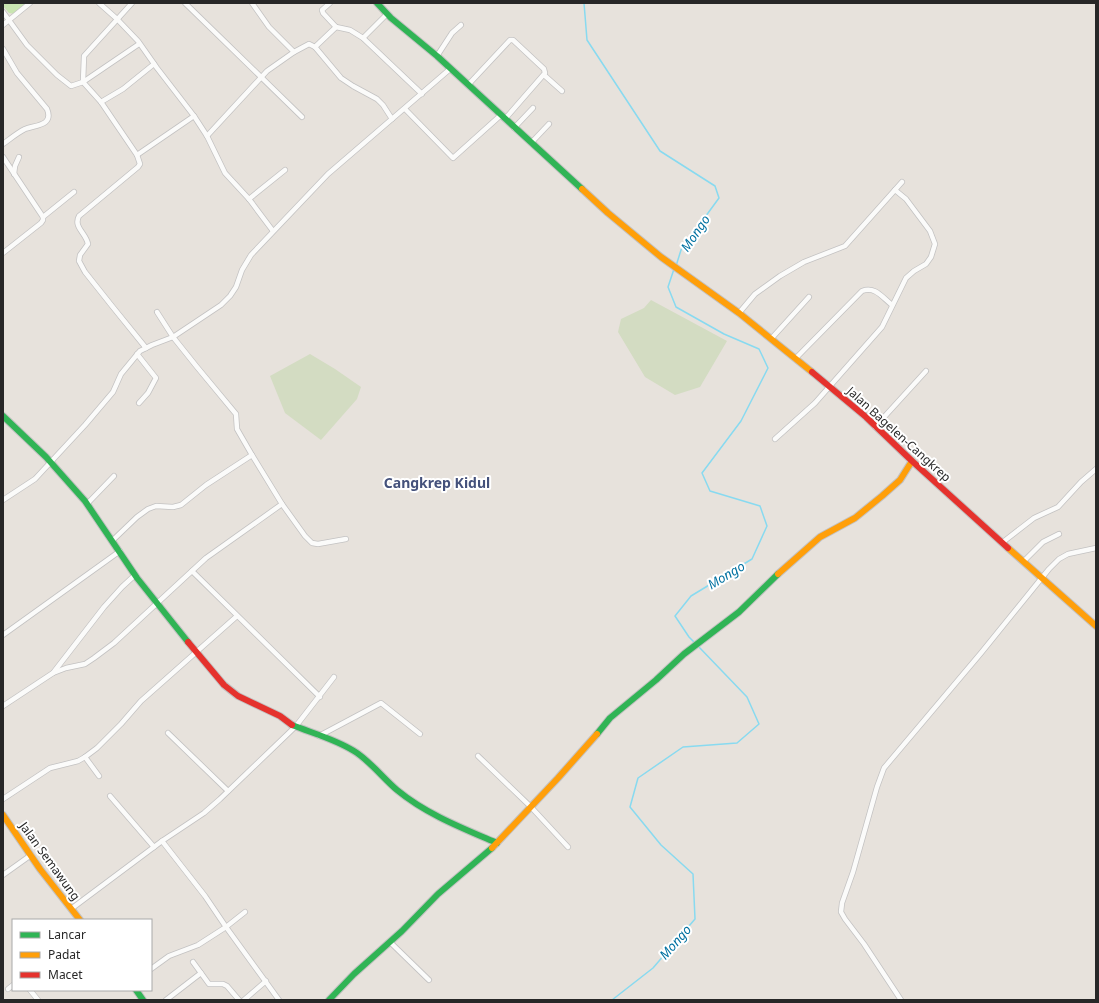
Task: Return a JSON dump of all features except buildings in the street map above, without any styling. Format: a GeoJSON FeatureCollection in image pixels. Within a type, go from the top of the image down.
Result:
{"type":"FeatureCollection","features":[{"type":"Feature","properties":{"kind":"street"},"geometry":{"type":"LineString","coordinates":[[3,25],[30,3]]}},
{"type":"Feature","properties":{"kind":"street"},"geometry":{"type":"LineString","coordinates":[[99,3],[117,19],[140,44],[194,116],[207,136],[224,173],[249,199],[273,231]]}},
{"type":"Feature","properties":{"kind":"street"},"geometry":{"type":"LineString","coordinates":[[132,3],[84,56],[83,82],[101,102],[137,155],[140,164],[77,219],[78,225],[87,239],[88,244],[80,255],[78,261],[85,272],[146,348]]}},
{"type":"Feature","properties":{"kind":"street"},"geometry":{"type":"LineString","coordinates":[[185,3],[302,117]]}},
{"type":"Feature","properties":{"kind":"street"},"geometry":{"type":"LineString","coordinates":[[252,3],[269,27],[294,52]]}},
{"type":"Feature","properties":{"kind":"street"},"geometry":{"type":"LineString","coordinates":[[330,3],[322,10],[336,27],[350,30],[363,38],[422,94]]}},
{"type":"Feature","properties":{"kind":"street","name":"Jalan Bagelen-Cangkrep"},"geometry":{"type":"LineString","coordinates":[[377,3],[387,14],[437,56],[514,128],[661,258],[738,313],[829,387],[1096,626]]}},
{"type":"Feature","properties":{"kind":"street"},"geometry":{"type":"LineString","coordinates":[[3,12],[27,45],[69,85],[72,86],[83,82],[140,44]]}},
{"type":"Feature","properties":{"kind":"street"},"geometry":{"type":"LineString","coordinates":[[363,38],[387,14]]}},
{"type":"Feature","properties":{"kind":"street"},"geometry":{"type":"LineString","coordinates":[[437,56],[452,33],[461,25]]}},
{"type":"Feature","properties":{"kind":"street"},"geometry":{"type":"LineString","coordinates":[[315,47],[336,27]]}},
{"type":"Feature","properties":{"kind":"street"},"geometry":{"type":"LineString","coordinates":[[405,109],[453,158],[503,117],[546,73],[544,69],[512,39],[468,85]]}},
{"type":"Feature","properties":{"kind":"street"},"geometry":{"type":"LineString","coordinates":[[207,136],[261,77],[294,52],[309,44],[315,47],[341,78],[352,86],[377,99],[392,119]]}},
{"type":"Feature","properties":{"kind":"street"},"geometry":{"type":"LineString","coordinates":[[3,49],[17,73],[47,109],[49,115],[48,118],[40,125],[25,129],[3,144]]}},
{"type":"Feature","properties":{"kind":"street"},"geometry":{"type":"LineString","coordinates":[[101,102],[122,89],[154,64]]}},
{"type":"Feature","properties":{"kind":"street"},"geometry":{"type":"LineString","coordinates":[[3,500],[35,479],[85,425],[113,392],[121,374],[137,354],[146,348],[173,337],[221,305],[236,287],[242,270],[251,255],[328,174],[450,69]]}},
{"type":"Feature","properties":{"kind":"street"},"geometry":{"type":"LineString","coordinates":[[544,75],[562,91]]}},
{"type":"Feature","properties":{"kind":"street"},"geometry":{"type":"LineString","coordinates":[[514,128],[533,108]]}},
{"type":"Feature","properties":{"kind":"street"},"geometry":{"type":"LineString","coordinates":[[137,155],[194,116]]}},
{"type":"Feature","properties":{"kind":"street"},"geometry":{"type":"LineString","coordinates":[[531,143],[548,124]]}},
{"type":"Feature","properties":{"kind":"street"},"geometry":{"type":"LineString","coordinates":[[3,157],[43,216]]}},
{"type":"Feature","properties":{"kind":"street"},"geometry":{"type":"LineString","coordinates":[[14,174],[15,166],[19,157]]}},
{"type":"Feature","properties":{"kind":"street"},"geometry":{"type":"LineString","coordinates":[[249,199],[285,170]]}},
{"type":"Feature","properties":{"kind":"street"},"geometry":{"type":"LineString","coordinates":[[738,313],[755,294],[780,276],[804,262],[845,246],[902,182]]}},
{"type":"Feature","properties":{"kind":"street"},"geometry":{"type":"LineString","coordinates":[[775,439],[815,403],[882,327],[906,278],[911,273],[921,268],[933,253],[935,244],[927,226],[906,200],[895,190]]}},
{"type":"Feature","properties":{"kind":"street"},"geometry":{"type":"LineString","coordinates":[[3,253],[41,223],[43,216],[74,192]]}},
{"type":"Feature","properties":{"kind":"street"},"geometry":{"type":"LineString","coordinates":[[795,359],[862,292],[868,289],[874,290],[892,305]]}},
{"type":"Feature","properties":{"kind":"street"},"geometry":{"type":"LineString","coordinates":[[771,340],[808,296]]}},
{"type":"Feature","properties":{"kind":"street"},"geometry":{"type":"LineString","coordinates":[[157,312],[173,337],[236,414],[237,429],[282,504],[305,536],[312,543],[318,544],[346,539]]}},
{"type":"Feature","properties":{"kind":"street"},"geometry":{"type":"LineString","coordinates":[[137,354],[156,378],[148,393],[139,403]]}},
{"type":"Feature","properties":{"kind":"street"},"geometry":{"type":"LineString","coordinates":[[875,427],[926,371]]}},
{"type":"Feature","properties":{"kind":"street"},"geometry":{"type":"LineString","coordinates":[[3,416],[51,462],[87,504],[113,540],[121,556],[156,603],[224,685],[238,696],[280,716],[288,723],[351,748],[413,802],[442,819],[497,843]]}},
{"type":"Feature","properties":{"kind":"street"},"geometry":{"type":"LineString","coordinates":[[113,540],[137,517],[148,509],[156,506],[173,507],[180,505],[206,485],[252,455]]}},
{"type":"Feature","properties":{"kind":"street"},"geometry":{"type":"LineString","coordinates":[[329,1000],[354,974],[390,942],[438,894],[497,843],[558,778],[610,718],[656,680],[684,654],[739,612],[804,550],[820,537],[855,518],[882,496],[900,480],[912,462]]}},
{"type":"Feature","properties":{"kind":"street"},"geometry":{"type":"LineString","coordinates":[[1003,542],[1034,518],[1058,507],[1081,482],[1096,469]]}},
{"type":"Feature","properties":{"kind":"street"},"geometry":{"type":"LineString","coordinates":[[87,504],[114,476]]}},
{"type":"Feature","properties":{"kind":"street"},"geometry":{"type":"LineString","coordinates":[[3,706],[52,673],[85,664],[94,658],[114,643],[206,558],[282,504]]}},
{"type":"Feature","properties":{"kind":"street"},"geometry":{"type":"LineString","coordinates":[[1024,561],[1043,542],[1059,534]]}},
{"type":"Feature","properties":{"kind":"street"},"geometry":{"type":"LineString","coordinates":[[901,1000],[841,912],[842,903],[853,872],[877,787],[884,768],[890,759],[981,653],[1048,569],[1063,556],[1096,548]]}},
{"type":"Feature","properties":{"kind":"street"},"geometry":{"type":"LineString","coordinates":[[3,635],[120,552]]}},
{"type":"Feature","properties":{"kind":"street"},"geometry":{"type":"LineString","coordinates":[[192,571],[320,697]]}},
{"type":"Feature","properties":{"kind":"street"},"geometry":{"type":"LineString","coordinates":[[52,673],[104,607],[135,575]]}},
{"type":"Feature","properties":{"kind":"street"},"geometry":{"type":"LineString","coordinates":[[3,799],[50,768],[78,761],[97,748],[141,701],[237,616]]}},
{"type":"Feature","properties":{"kind":"street"},"geometry":{"type":"LineString","coordinates":[[71,909],[154,847],[204,813],[296,726],[334,677]]}},
{"type":"Feature","properties":{"kind":"street"},"geometry":{"type":"LineString","coordinates":[[319,736],[381,703],[383,703],[420,734]]}},
{"type":"Feature","properties":{"kind":"street"},"geometry":{"type":"LineString","coordinates":[[168,733],[228,791]]}},
{"type":"Feature","properties":{"kind":"street"},"geometry":{"type":"LineString","coordinates":[[478,756],[531,807],[568,847]]}},
{"type":"Feature","properties":{"kind":"street"},"geometry":{"type":"LineString","coordinates":[[85,757],[99,776]]}},
{"type":"Feature","properties":{"kind":"street"},"geometry":{"type":"LineString","coordinates":[[110,796],[154,847]]}},
{"type":"Feature","properties":{"kind":"street","name":"Jalan Semawung"},"geometry":{"type":"LineString","coordinates":[[3,815],[79,919]]}},
{"type":"Feature","properties":{"kind":"street"},"geometry":{"type":"LineString","coordinates":[[162,842],[205,896],[279,1000]]}},
{"type":"Feature","properties":{"kind":"street"},"geometry":{"type":"LineString","coordinates":[[3,874],[31,855]]}},
{"type":"Feature","properties":{"kind":"street"},"geometry":{"type":"LineString","coordinates":[[152,968],[169,956],[198,945],[226,927],[245,912]]}},
{"type":"Feature","properties":{"kind":"street"},"geometry":{"type":"LineString","coordinates":[[390,942],[429,980]]}},
{"type":"Feature","properties":{"kind":"street"},"geometry":{"type":"LineString","coordinates":[[193,962],[209,984],[223,984],[227,986],[239,1000]]}},
{"type":"Feature","properties":{"kind":"street"},"geometry":{"type":"LineString","coordinates":[[166,1000],[201,973]]}},
{"type":"Feature","properties":{"kind":"street"},"geometry":{"type":"LineString","coordinates":[[244,1000],[266,981]]}},
{"type":"Feature","properties":{"kind":"street"},"geometry":{"type":"LineString","coordinates":[[8,989],[12,986]]}},
{"type":"Feature","properties":{"kind":"street"},"geometry":{"type":"LineString","coordinates":[[31,991],[38,1000]]}},
{"type":"Feature","properties":{"kind":"street"},"geometry":{"type":"LineString","coordinates":[[137,991],[143,1000]]}},
{"type":"Feature","properties":{"kind":"green space"},"geometry":{"type":"Polygon","coordinates":[[[3,3],[28,3],[15,14],[9,13],[3,6],[3,3]]]}},
{"type":"Feature","properties":{"kind":"green space"},"geometry":{"type":"Polygon","coordinates":[[[651,300],[727,341],[700,387],[675,395],[645,377],[618,332],[621,319],[644,308],[651,300]]]}},
{"type":"Feature","properties":{"kind":"green space"},"geometry":{"type":"Polygon","coordinates":[[[310,354],[361,387],[357,399],[321,440],[285,413],[270,376],[310,354]]]}},
{"type":"Feature","properties":{"kind":"waterway","name":"Mongo"},"geometry":{"type":"LineString","coordinates":[[584,3],[587,40],[660,151],[715,186],[719,198],[681,250],[676,266]]}},
{"type":"Feature","properties":{"kind":"waterway","name":"Mongo"},"geometry":{"type":"LineString","coordinates":[[674,269],[668,287],[676,307],[724,334],[759,349],[768,368],[741,421],[702,473],[710,491],[760,506],[767,526],[752,559],[691,596],[675,616],[689,637],[695,643]]}},
{"type":"Feature","properties":{"kind":"waterway","name":"Mongo"},"geometry":{"type":"LineString","coordinates":[[612,1000],[653,968],[695,919],[693,874],[661,845],[630,807],[638,778],[683,747],[737,743],[759,724],[747,697],[698,646]]}},
{"type":"Feature","properties":{"kind":"traffic: fast"},"geometry":{"type":"LineString","coordinates":[[377,3],[391,18],[437,56],[582,189]]}},
{"type":"Feature","properties":{"kind":"traffic: fast"},"geometry":{"type":"LineString","coordinates":[[3,416],[46,457],[85,501],[137,578],[188,642]]}},
{"type":"Feature","properties":{"kind":"traffic: fast"},"geometry":{"type":"LineString","coordinates":[[597,734],[610,718],[656,680],[684,654],[739,612],[778,574]]}},
{"type":"Feature","properties":{"kind":"traffic: fast"},"geometry":{"type":"LineString","coordinates":[[292,725],[347,747],[365,759],[408,799],[445,820],[497,843]]}},
{"type":"Feature","properties":{"kind":"traffic: fast"},"geometry":{"type":"LineString","coordinates":[[329,1000],[354,974],[402,931],[438,894],[492,848]]}},
{"type":"Feature","properties":{"kind":"traffic: fast"},"geometry":{"type":"LineString","coordinates":[[137,991],[143,1000]]}},
{"type":"Feature","properties":{"kind":"traffic: slow"},"geometry":{"type":"LineString","coordinates":[[582,189],[608,213],[661,257],[739,313],[812,372]]}},
{"type":"Feature","properties":{"kind":"traffic: slow"},"geometry":{"type":"LineString","coordinates":[[778,574],[820,537],[855,518],[882,496],[900,480],[912,461]]}},
{"type":"Feature","properties":{"kind":"traffic: slow"},"geometry":{"type":"LineString","coordinates":[[1008,548],[1096,626]]}},
{"type":"Feature","properties":{"kind":"traffic: slow"},"geometry":{"type":"LineString","coordinates":[[492,848],[597,734]]}},
{"type":"Feature","properties":{"kind":"traffic: slow"},"geometry":{"type":"LineString","coordinates":[[3,815],[40,869],[79,919]]}},
{"type":"Feature","properties":{"kind":"traffic: jam"},"geometry":{"type":"LineString","coordinates":[[812,372],[866,417],[1008,548]]}},
{"type":"Feature","properties":{"kind":"traffic: jam"},"geometry":{"type":"LineString","coordinates":[[188,642],[224,685],[238,696],[280,716],[292,725]]}},
{"type":"Feature","properties":{"kind":"district","name":"Cangkrep Kidul"},"geometry":{"type":"Point","coordinates":[437,482]}}]}
